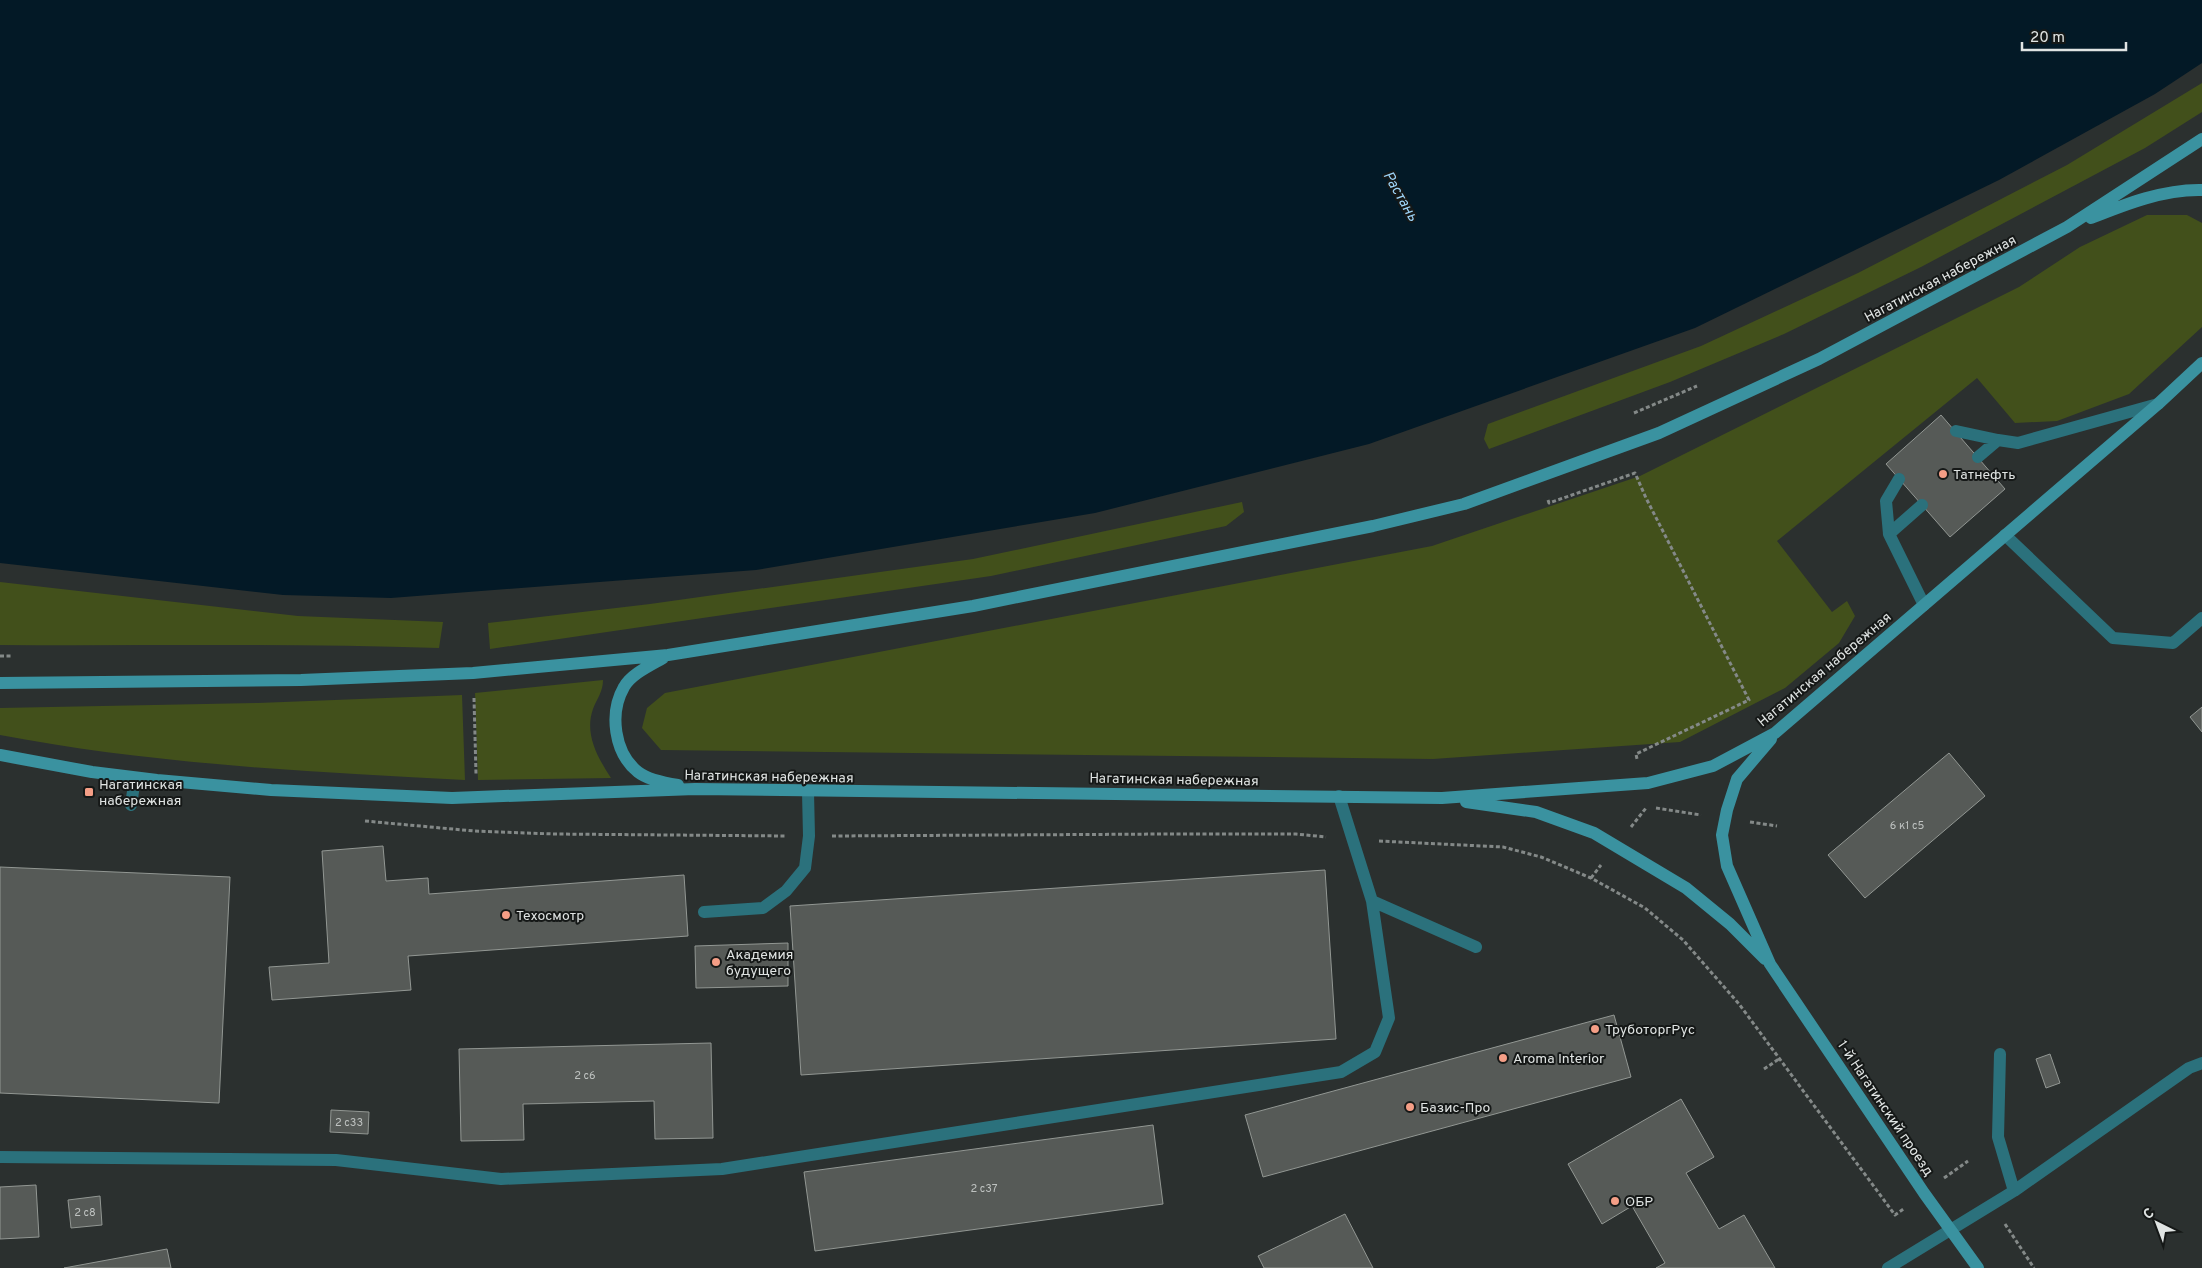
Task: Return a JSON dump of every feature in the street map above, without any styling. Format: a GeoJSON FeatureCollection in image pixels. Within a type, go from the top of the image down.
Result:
{"type":"FeatureCollection","features":[{"type":"Feature","properties":{"kind":"main road","name":"Нагатинская набережная"},"geometry":{"type":"LineString","coordinates":[[0,683],[301,680],[473,673],[668,655],[973,606],[1364,527],[1464,504],[1659,432],[1819,359],[2067,227],[2202,139]]}},
{"type":"Feature","properties":{"kind":"main road"},"geometry":{"type":"LineString","coordinates":[[2067,227],[2130,202],[2187,190],[2202,190]]}},
{"type":"Feature","properties":{"kind":"main road","name":"Нагатинская набережная"},"geometry":{"type":"LineString","coordinates":[[0,755],[135,778],[271,790],[452,798],[695,789],[808,792],[1442,798],[1648,783],[1713,766],[1776,733],[2158,404],[2202,363]]}},
{"type":"Feature","properties":{"kind":"main road"},"geometry":{"type":"LineString","coordinates":[[668,655],[644,669],[624,686],[616,706],[615,731],[624,756],[638,772],[658,781],[695,789]]}},
{"type":"Feature","properties":{"kind":"main road"},"geometry":{"type":"LineString","coordinates":[[1770,964],[1727,866],[1722,835],[1727,810],[1737,779],[1776,733]]}},
{"type":"Feature","properties":{"kind":"main road"},"geometry":{"type":"LineString","coordinates":[[1442,798],[1536,812],[1594,833],[1686,888],[1730,924],[1770,964]]}},
{"type":"Feature","properties":{"kind":"main road","name":"1-й Нагатинский проезд"},"geometry":{"type":"LineString","coordinates":[[1770,964],[1978,1268]]}},
{"type":"Feature","properties":{"kind":"lane"},"geometry":{"type":"LineString","coordinates":[[1956,432],[2018,443],[2158,404]]}},
{"type":"Feature","properties":{"kind":"lane"},"geometry":{"type":"LineString","coordinates":[[1978,457],[1998,440]]}},
{"type":"Feature","properties":{"kind":"lane"},"geometry":{"type":"LineString","coordinates":[[1899,479],[1886,502],[1889,534],[1924,605]]}},
{"type":"Feature","properties":{"kind":"lane"},"geometry":{"type":"LineString","coordinates":[[1889,534],[1922,506]]}},
{"type":"Feature","properties":{"kind":"lane"},"geometry":{"type":"LineString","coordinates":[[2005,535],[2113,638],[2173,643],[2202,618]]}},
{"type":"Feature","properties":{"kind":"lane"},"geometry":{"type":"LineString","coordinates":[[131,805],[135,778]]}},
{"type":"Feature","properties":{"kind":"lane"},"geometry":{"type":"LineString","coordinates":[[704,912],[763,908],[786,891],[805,868],[809,836],[808,792]]}},
{"type":"Feature","properties":{"kind":"lane"},"geometry":{"type":"LineString","coordinates":[[0,1157],[336,1160],[501,1179],[722,1169],[1340,1072],[1375,1052],[1389,1018],[1372,901],[1339,796]]}},
{"type":"Feature","properties":{"kind":"lane"},"geometry":{"type":"LineString","coordinates":[[1372,901],[1476,947]]}},
{"type":"Feature","properties":{"kind":"lane"},"geometry":{"type":"LineString","coordinates":[[2000,1054],[1998,1137],[2014,1191]]}},
{"type":"Feature","properties":{"kind":"lane"},"geometry":{"type":"LineString","coordinates":[[1888,1268],[2014,1191],[2189,1068],[2202,1063]]}},
{"type":"Feature","properties":{"kind":"path"},"geometry":{"type":"LineString","coordinates":[[1633,414],[1703,383]]}},
{"type":"Feature","properties":{"kind":"path"},"geometry":{"type":"LineString","coordinates":[[1549,503],[1635,473],[1749,700],[1636,754]]}},
{"type":"Feature","properties":{"kind":"path"},"geometry":{"type":"LineString","coordinates":[[0,656],[20,656]]}},
{"type":"Feature","properties":{"kind":"path"},"geometry":{"type":"LineString","coordinates":[[473,673],[477,830]]}},
{"type":"Feature","properties":{"kind":"path"},"geometry":{"type":"LineString","coordinates":[[355,820],[554,834],[809,836],[1276,834],[1503,847],[1541,857],[1600,882],[1645,908],[1683,940],[1739,1004],[1895,1215]]}},
{"type":"Feature","properties":{"kind":"path"},"geometry":{"type":"LineString","coordinates":[[1764,1069],[1779,1059]]}},
{"type":"Feature","properties":{"kind":"path"},"geometry":{"type":"LineString","coordinates":[[1992,1205],[2034,1268]]}},
{"type":"Feature","properties":{"kind":"green space"},"geometry":{"type":"Polygon","coordinates":[[[2202,83],[2202,112],[2145,148],[1921,267],[1784,334],[1670,382],[1489,449],[1484,439],[1488,424],[1701,346],[1858,273],[2067,165],[2202,83]]]}},
{"type":"Feature","properties":{"kind":"green space"},"geometry":{"type":"Polygon","coordinates":[[[2147,215],[2187,215],[2202,223],[2202,327],[2129,394],[2057,421],[2015,423],[1977,378],[1777,541],[1832,612],[1847,601],[1855,616],[1839,643],[1785,688],[1680,742],[1433,759],[661,750],[642,728],[647,708],[665,693],[1432,546],[1640,476],[2019,287],[2080,247],[2147,215]]]}},
{"type":"Feature","properties":{"kind":"green space"},"geometry":{"type":"Polygon","coordinates":[[[1242,502],[1244,512],[1226,526],[991,576],[490,649],[488,623],[650,604],[973,559],[1242,502]]]}},
{"type":"Feature","properties":{"kind":"green space"},"geometry":{"type":"Polygon","coordinates":[[[0,582],[298,616],[443,622],[439,648],[275,645],[0,645],[0,582]]]}},
{"type":"Feature","properties":{"kind":"green space"},"geometry":{"type":"Polygon","coordinates":[[[603,680],[601,692],[593,709],[590,728],[597,754],[611,778],[478,780],[475,693],[603,680]]]}},
{"type":"Feature","properties":{"kind":"green space"},"geometry":{"type":"Polygon","coordinates":[[[462,695],[465,780],[348,774],[173,760],[57,745],[0,735],[0,708],[258,703],[462,695]]]}},
{"type":"Feature","properties":{"kind":"water","name":"Растань"},"geometry":{"type":"Polygon","coordinates":[[[0,0],[2202,0],[2202,63],[2155,94],[1999,180],[1695,328],[1369,444],[1095,513],[756,570],[391,598],[283,595],[0,563],[0,0]]]}},
{"type":"Feature","properties":{"kind":"building"},"geometry":{"type":"Polygon","coordinates":[[[1941,415],[2005,489],[1950,537],[1886,464],[1941,415]]]}},
{"type":"Feature","properties":{"kind":"building"},"geometry":{"type":"Polygon","coordinates":[[[2202,707],[2202,732],[2190,717],[2202,707]]]}},
{"type":"Feature","properties":{"kind":"building"},"geometry":{"type":"Polygon","coordinates":[[[1949,753],[1985,796],[1865,898],[1828,855],[1949,753]]]}},
{"type":"Feature","properties":{"kind":"building","name":"Техосмотр"},"geometry":{"type":"Polygon","coordinates":[[[383,846],[386,881],[428,878],[429,894],[684,875],[688,936],[408,956],[411,990],[272,1000],[269,967],[329,963],[322,851],[383,846]]]}},
{"type":"Feature","properties":{"kind":"building"},"geometry":{"type":"Polygon","coordinates":[[[0,867],[230,877],[219,1103],[0,1093],[0,867]]]}},
{"type":"Feature","properties":{"kind":"building"},"geometry":{"type":"Polygon","coordinates":[[[1325,870],[1336,1039],[801,1075],[790,906],[1325,870]]]}},
{"type":"Feature","properties":{"kind":"building"},"geometry":{"type":"Polygon","coordinates":[[[788,943],[788,986],[696,988],[695,946],[788,943]]]}},
{"type":"Feature","properties":{"kind":"building"},"geometry":{"type":"Polygon","coordinates":[[[1614,1015],[1631,1077],[1263,1177],[1245,1115],[1614,1015]]]}},
{"type":"Feature","properties":{"kind":"building"},"geometry":{"type":"Polygon","coordinates":[[[711,1043],[713,1138],[655,1139],[654,1101],[523,1104],[524,1140],[461,1141],[459,1049],[711,1043]]]}},
{"type":"Feature","properties":{"kind":"building"},"geometry":{"type":"Polygon","coordinates":[[[2050,1054],[2060,1083],[2046,1088],[2036,1059],[2050,1054]]]}},
{"type":"Feature","properties":{"kind":"building"},"geometry":{"type":"Polygon","coordinates":[[[1681,1099],[1714,1157],[1686,1173],[1719,1229],[1744,1215],[1775,1268],[1656,1268],[1665,1263],[1632,1206],[1602,1224],[1568,1164],[1681,1099]]]}},
{"type":"Feature","properties":{"kind":"building"},"geometry":{"type":"Polygon","coordinates":[[[331,1110],[369,1112],[368,1134],[330,1132],[331,1110]]]}},
{"type":"Feature","properties":{"kind":"building"},"geometry":{"type":"Polygon","coordinates":[[[1153,1125],[1163,1204],[815,1251],[804,1172],[1153,1125]]]}},
{"type":"Feature","properties":{"kind":"building"},"geometry":{"type":"Polygon","coordinates":[[[36,1185],[39,1237],[0,1239],[0,1187],[36,1185]]]}},
{"type":"Feature","properties":{"kind":"building"},"geometry":{"type":"Polygon","coordinates":[[[100,1196],[102,1225],[71,1228],[68,1200],[100,1196]]]}},
{"type":"Feature","properties":{"kind":"building"},"geometry":{"type":"Polygon","coordinates":[[[1345,1214],[1373,1268],[1264,1268],[1258,1256],[1345,1214]]]}},
{"type":"Feature","properties":{"kind":"building"},"geometry":{"type":"Polygon","coordinates":[[[167,1249],[171,1268],[64,1268],[167,1249]]]}},
{"type":"Feature","properties":{"kind":"place","name":"Татнефть"},"geometry":{"type":"Point","coordinates":[1943,474]}},
{"type":"Feature","properties":{"kind":"place","name":"Нагатинская набережная"},"geometry":{"type":"Point","coordinates":[89,792]}},
{"type":"Feature","properties":{"kind":"place","name":"Техосмотр"},"geometry":{"type":"Point","coordinates":[506,915]}},
{"type":"Feature","properties":{"kind":"place","name":"Академия будущего"},"geometry":{"type":"Point","coordinates":[716,962]}},
{"type":"Feature","properties":{"kind":"place","name":"ТруботоргРус"},"geometry":{"type":"Point","coordinates":[1595,1029]}},
{"type":"Feature","properties":{"kind":"place","name":"Aroma Interior"},"geometry":{"type":"Point","coordinates":[1503,1058]}},
{"type":"Feature","properties":{"kind":"place","name":"Базис-Про"},"geometry":{"type":"Point","coordinates":[1410,1107]}},
{"type":"Feature","properties":{"kind":"place","name":"ОБР"},"geometry":{"type":"Point","coordinates":[1615,1201]}}]}
